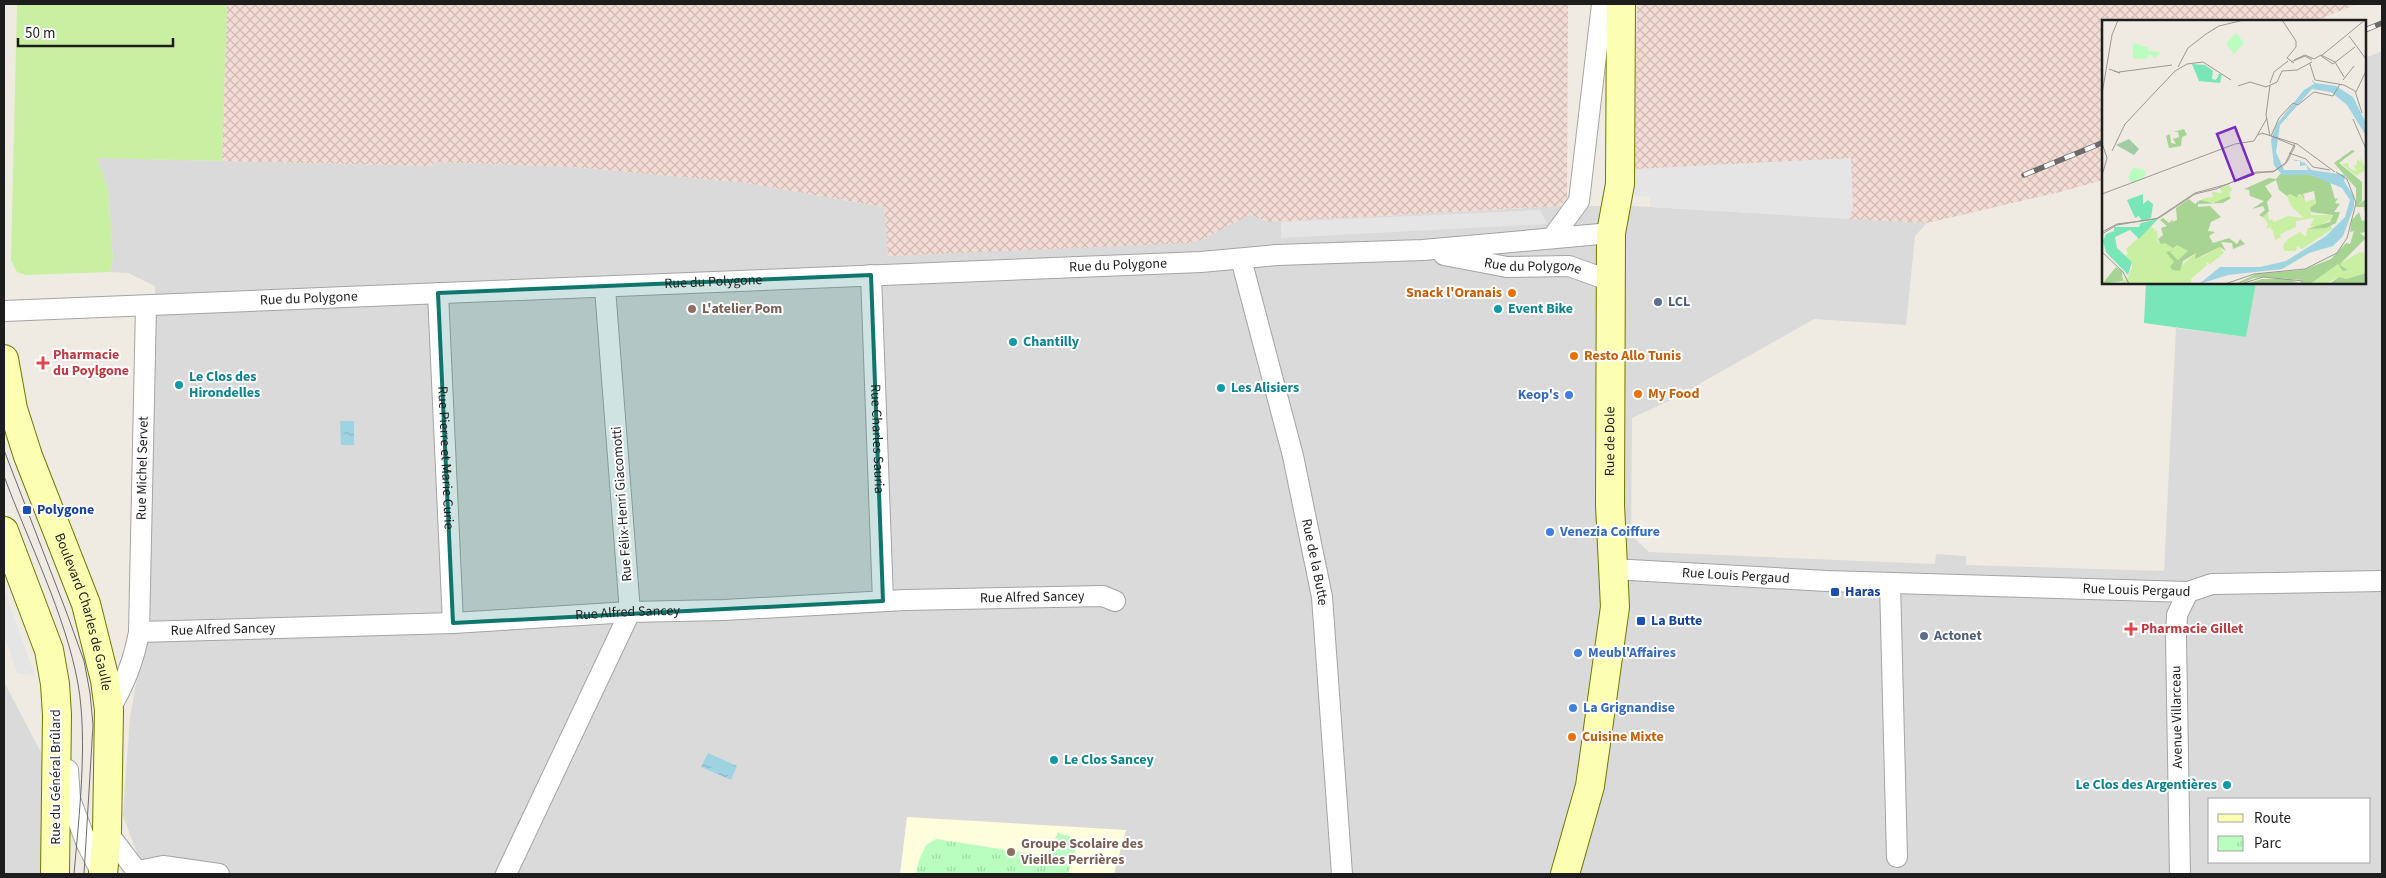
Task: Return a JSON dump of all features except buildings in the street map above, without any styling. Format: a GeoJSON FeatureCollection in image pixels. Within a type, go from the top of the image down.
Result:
{"type":"FeatureCollection","features":[{"type":"Feature","properties":{"kind":"main road","name":"Rue de Dole"},"geometry":{"type":"LineString","coordinates":[[1565,874],[1590,786],[1615,606],[1610,505],[1611,233],[1620,184],[1621,4]]}},
{"type":"Feature","properties":{"kind":"main road","name":"Boulevard Charles de Gaulle"},"geometry":{"type":"LineString","coordinates":[[4,359],[13,409],[27,452],[86,604],[103,672],[109,710],[107,832],[102,874]]}},
{"type":"Feature","properties":{"kind":"main road"},"geometry":{"type":"LineString","coordinates":[[4,531],[49,650],[55,684]]}},
{"type":"Feature","properties":{"kind":"main road","name":"Rue du Général Brûlard"},"geometry":{"type":"LineString","coordinates":[[55,684],[55,873]]}},
{"type":"Feature","properties":{"kind":"street"},"geometry":{"type":"LineString","coordinates":[[1552,238],[1579,202],[1602,4]]}},
{"type":"Feature","properties":{"kind":"street","name":"Rue du Polygone"},"geometry":{"type":"LineString","coordinates":[[4,311],[605,288],[1242,259],[1277,255],[1423,250],[1611,233]]}},
{"type":"Feature","properties":{"kind":"street","name":"Rue du Polygone"},"geometry":{"type":"LineString","coordinates":[[1423,250],[1506,267],[1569,266],[1611,281]]}},
{"type":"Feature","properties":{"kind":"street","name":"Rue de la Butte"},"geometry":{"type":"LineString","coordinates":[[1242,259],[1293,456],[1322,596],[1342,874]]}},
{"type":"Feature","properties":{"kind":"street","name":"Rue Charles Sauria"},"geometry":{"type":"LineString","coordinates":[[871,275],[883,601]]}},
{"type":"Feature","properties":{"kind":"street","name":"Rue Félix-Henri Giacomotti"},"geometry":{"type":"LineString","coordinates":[[506,874],[630,612],[605,288]]}},
{"type":"Feature","properties":{"kind":"street","name":"Rue Pierre et Marie Curie"},"geometry":{"type":"LineString","coordinates":[[438,293],[453,623]]}},
{"type":"Feature","properties":{"kind":"street","name":"Rue Michel Servet"},"geometry":{"type":"LineString","coordinates":[[109,710],[121,691],[136,647],[139,632],[146,306]]}},
{"type":"Feature","properties":{"kind":"street","name":"Rue Louis Pergaud"},"geometry":{"type":"LineString","coordinates":[[1612,569],[1890,583],[2188,592],[2212,584],[2382,581]]}},
{"type":"Feature","properties":{"kind":"street"},"geometry":{"type":"LineString","coordinates":[[1890,583],[1897,857]]}},
{"type":"Feature","properties":{"kind":"street","name":"Avenue Villarceau"},"geometry":{"type":"LineString","coordinates":[[2180,874],[2176,638],[2177,616],[2188,592]]}},
{"type":"Feature","properties":{"kind":"street","name":"Rue Alfred Sancey"},"geometry":{"type":"LineString","coordinates":[[139,632],[453,623],[630,612],[724,610],[883,601],[1102,596],[1115,601]]}},
{"type":"Feature","properties":{"kind":"street"},"geometry":{"type":"LineString","coordinates":[[55,684],[63,710],[70,799],[86,842],[102,874]]}},
{"type":"Feature","properties":{"kind":"street"},"geometry":{"type":"LineString","coordinates":[[107,832],[138,873],[163,866],[220,874]]}},
{"type":"Feature","properties":{"kind":"highlighted area"},"geometry":{"type":"Polygon","coordinates":[[[871,275],[883,601],[453,623],[438,293],[871,275]]]}},
{"type":"Feature","properties":{"kind":"shaded area"},"geometry":{"type":"Polygon","coordinates":[[[227,4],[1568,4],[1567,199],[1560,206],[1268,222],[1250,215],[1201,240],[1190,243],[888,256],[884,207],[746,183],[572,167],[433,162],[432,166],[222,161],[227,4]]]}},
{"type":"Feature","properties":{"kind":"shaded area"},"geometry":{"type":"Polygon","coordinates":[[[1637,4],[2357,4],[2317,20],[2102,20],[2102,180],[1927,223],[1849,219],[1853,207],[1634,169],[1637,4]]]}},
{"type":"Feature","properties":{"kind":"shaded area"},"geometry":{"type":"Polygon","coordinates":[[[2382,51],[2382,874],[145,874],[123,816],[130,717],[149,614],[155,286],[128,273],[110,272],[113,260],[108,190],[97,158],[432,166],[432,162],[572,167],[746,183],[884,207],[888,256],[1201,240],[1250,215],[1268,222],[1562,206],[1634,206],[1927,223],[1915,236],[1906,325],[1814,319],[1671,400],[1632,418],[1631,535],[1649,552],[1935,564],[1936,554],[1966,556],[1966,565],[2164,571],[2176,328],[2246,337],[2256,284],[2366,284],[2366,58],[2382,51]]]}},
{"type":"Feature","properties":{"kind":"shaded area"},"geometry":{"type":"Polygon","coordinates":[[[1851,158],[1853,207],[1849,219],[1650,207],[1650,197],[1634,196],[1634,169],[1851,158]]]}},
{"type":"Feature","properties":{"kind":"shaded area"},"geometry":{"type":"Polygon","coordinates":[[[1540,210],[1547,224],[1281,238],[1281,222],[1540,210]]]}},
{"type":"Feature","properties":{"kind":"shaded area"},"geometry":{"type":"Polygon","coordinates":[[[4,589],[35,676],[17,673],[4,635],[4,589]]]}},
{"type":"Feature","properties":{"kind":"shaded area"},"geometry":{"type":"Polygon","coordinates":[[[4,682],[43,756],[43,838],[40,874],[4,874],[4,682]]]}},
{"type":"Feature","properties":{"kind":"shaded area","name":"Groupe Scolaire des Vieilles Perrières"},"geometry":{"type":"Polygon","coordinates":[[[907,817],[1126,830],[1114,874],[900,874],[907,817]]]}},
{"type":"Feature","properties":{"kind":"green space"},"geometry":{"type":"Polygon","coordinates":[[[17,4],[227,4],[222,161],[97,158],[108,190],[113,260],[110,272],[26,275],[17,272],[11,260],[17,4]]]}},
{"type":"Feature","properties":{"kind":"green space"},"geometry":{"type":"Polygon","coordinates":[[[2146,284],[2256,284],[2246,337],[2144,323],[2146,284]]]}},
{"type":"Feature","properties":{"kind":"green space"},"geometry":{"type":"Polygon","coordinates":[[[1058,833],[1079,839],[1068,874],[916,874],[919,860],[926,845],[936,839],[1046,856],[1058,833]]]}},
{"type":"Feature","properties":{"kind":"water"},"geometry":{"type":"Polygon","coordinates":[[[340,421],[354,421],[354,445],[341,445],[340,421]]]}},
{"type":"Feature","properties":{"kind":"water"},"geometry":{"type":"Polygon","coordinates":[[[708,753],[737,766],[731,780],[701,767],[708,753]]]}},
{"type":"Feature","properties":{"kind":"tram line"},"geometry":{"type":"LineString","coordinates":[[4,450],[84,661],[93,725],[84,874]]}},
{"type":"Feature","properties":{"kind":"tram line"},"geometry":{"type":"LineString","coordinates":[[4,476],[56,605],[78,684],[81,706],[82,754],[74,874]]}},
{"type":"Feature","properties":{"kind":"railway"},"geometry":{"type":"LineString","coordinates":[[2366,30],[2382,23]]}},
{"type":"Feature","properties":{"kind":"railway"},"geometry":{"type":"LineString","coordinates":[[2024,175],[2102,143]]}},
{"type":"Feature","properties":{"kind":"place","name":"Snack l'Oranais"},"geometry":{"type":"Point","coordinates":[1512,293]}},
{"type":"Feature","properties":{"kind":"place","name":"LCL"},"geometry":{"type":"Point","coordinates":[1658,302]}},
{"type":"Feature","properties":{"kind":"place","name":"L'atelier Pom"},"geometry":{"type":"Point","coordinates":[692,309]}},
{"type":"Feature","properties":{"kind":"place","name":"Event Bike"},"geometry":{"type":"Point","coordinates":[1498,309]}},
{"type":"Feature","properties":{"kind":"place","name":"Chantilly"},"geometry":{"type":"Point","coordinates":[1013,342]}},
{"type":"Feature","properties":{"kind":"place","name":"Resto Allo Tunis"},"geometry":{"type":"Point","coordinates":[1574,356]}},
{"type":"Feature","properties":{"kind":"place","name":"Pharmacie du Poylgone"},"geometry":{"type":"Point","coordinates":[43,363]}},
{"type":"Feature","properties":{"kind":"place","name":"Le Clos des Hirondelles"},"geometry":{"type":"Point","coordinates":[179,385]}},
{"type":"Feature","properties":{"kind":"place","name":"Les Alisiers"},"geometry":{"type":"Point","coordinates":[1221,388]}},
{"type":"Feature","properties":{"kind":"place","name":"My Food"},"geometry":{"type":"Point","coordinates":[1638,394]}},
{"type":"Feature","properties":{"kind":"place","name":"Keop's"},"geometry":{"type":"Point","coordinates":[1569,395]}},
{"type":"Feature","properties":{"kind":"place","name":"Polygone"},"geometry":{"type":"Point","coordinates":[27,510]}},
{"type":"Feature","properties":{"kind":"place","name":"Venezia Coiffure"},"geometry":{"type":"Point","coordinates":[1550,532]}},
{"type":"Feature","properties":{"kind":"place","name":"Haras"},"geometry":{"type":"Point","coordinates":[1835,592]}},
{"type":"Feature","properties":{"kind":"place","name":"La Butte"},"geometry":{"type":"Point","coordinates":[1641,621]}},
{"type":"Feature","properties":{"kind":"place","name":"Pharmacie Gillet"},"geometry":{"type":"Point","coordinates":[2131,629]}},
{"type":"Feature","properties":{"kind":"place","name":"Actonet"},"geometry":{"type":"Point","coordinates":[1924,636]}},
{"type":"Feature","properties":{"kind":"place","name":"Meubl'Affaires"},"geometry":{"type":"Point","coordinates":[1578,653]}},
{"type":"Feature","properties":{"kind":"place","name":"La Grignandise"},"geometry":{"type":"Point","coordinates":[1573,708]}},
{"type":"Feature","properties":{"kind":"place","name":"Cuisine Mixte"},"geometry":{"type":"Point","coordinates":[1572,737]}},
{"type":"Feature","properties":{"kind":"place","name":"Le Clos Sancey"},"geometry":{"type":"Point","coordinates":[1054,760]}},
{"type":"Feature","properties":{"kind":"place","name":"Le Clos des Argentières"},"geometry":{"type":"Point","coordinates":[2227,785]}},
{"type":"Feature","properties":{"kind":"place","name":"Groupe Scolaire des Vieilles Perrières"},"geometry":{"type":"Point","coordinates":[1011,852]}}]}
